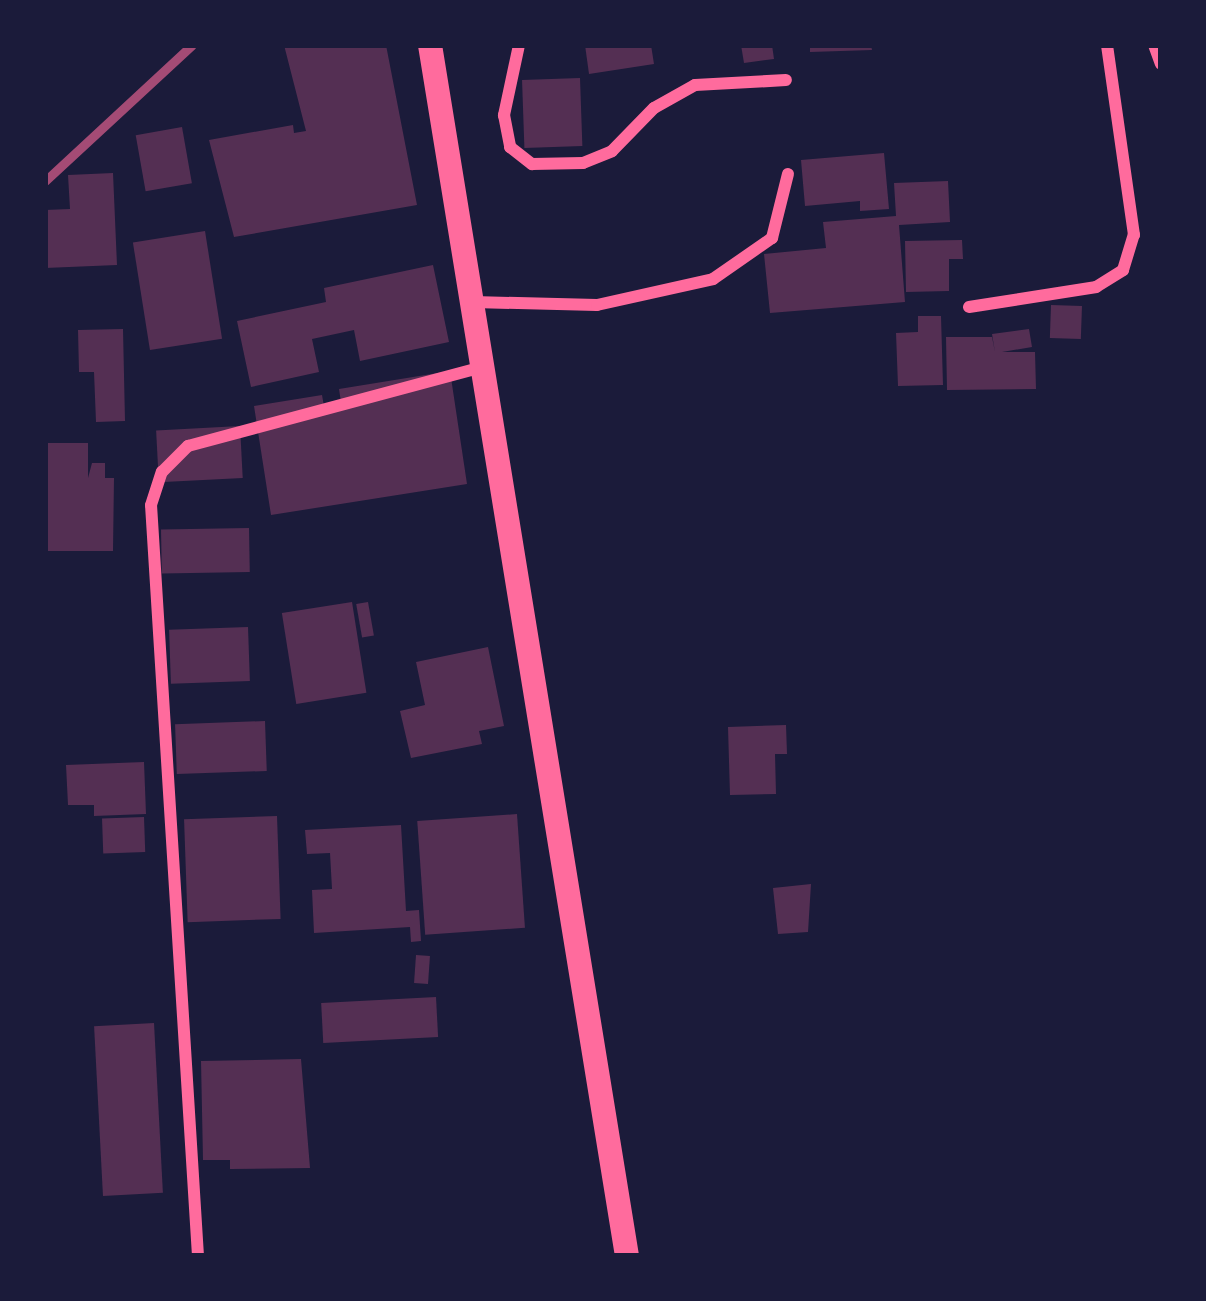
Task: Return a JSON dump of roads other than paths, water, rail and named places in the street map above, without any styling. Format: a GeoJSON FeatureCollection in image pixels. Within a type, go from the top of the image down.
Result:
{"type":"FeatureCollection","features":[{"type":"Feature","properties":{"kind":"main road"},"geometry":{"type":"LineString","coordinates":[[430,45],[627,1256]]}},
{"type":"Feature","properties":{"kind":"street"},"geometry":{"type":"LineString","coordinates":[[519,45],[504,115],[510,147],[532,164],[583,163],[612,151],[653,108],[695,85],[786,80]]}},
{"type":"Feature","properties":{"kind":"street"},"geometry":{"type":"LineString","coordinates":[[969,307],[1096,287],[1123,270],[1134,235],[1107,45]]}},
{"type":"Feature","properties":{"kind":"street"},"geometry":{"type":"LineString","coordinates":[[1154,45],[1161,64]]}},
{"type":"Feature","properties":{"kind":"street"},"geometry":{"type":"LineString","coordinates":[[472,302],[597,304],[713,279],[772,238],[788,174]]}},
{"type":"Feature","properties":{"kind":"street"},"geometry":{"type":"LineString","coordinates":[[198,1256],[151,505],[162,472],[188,446],[482,367]]}},
{"type":"Feature","properties":{"kind":"railway"},"geometry":{"type":"LineString","coordinates":[[45,181],[192,45]]}}]}
